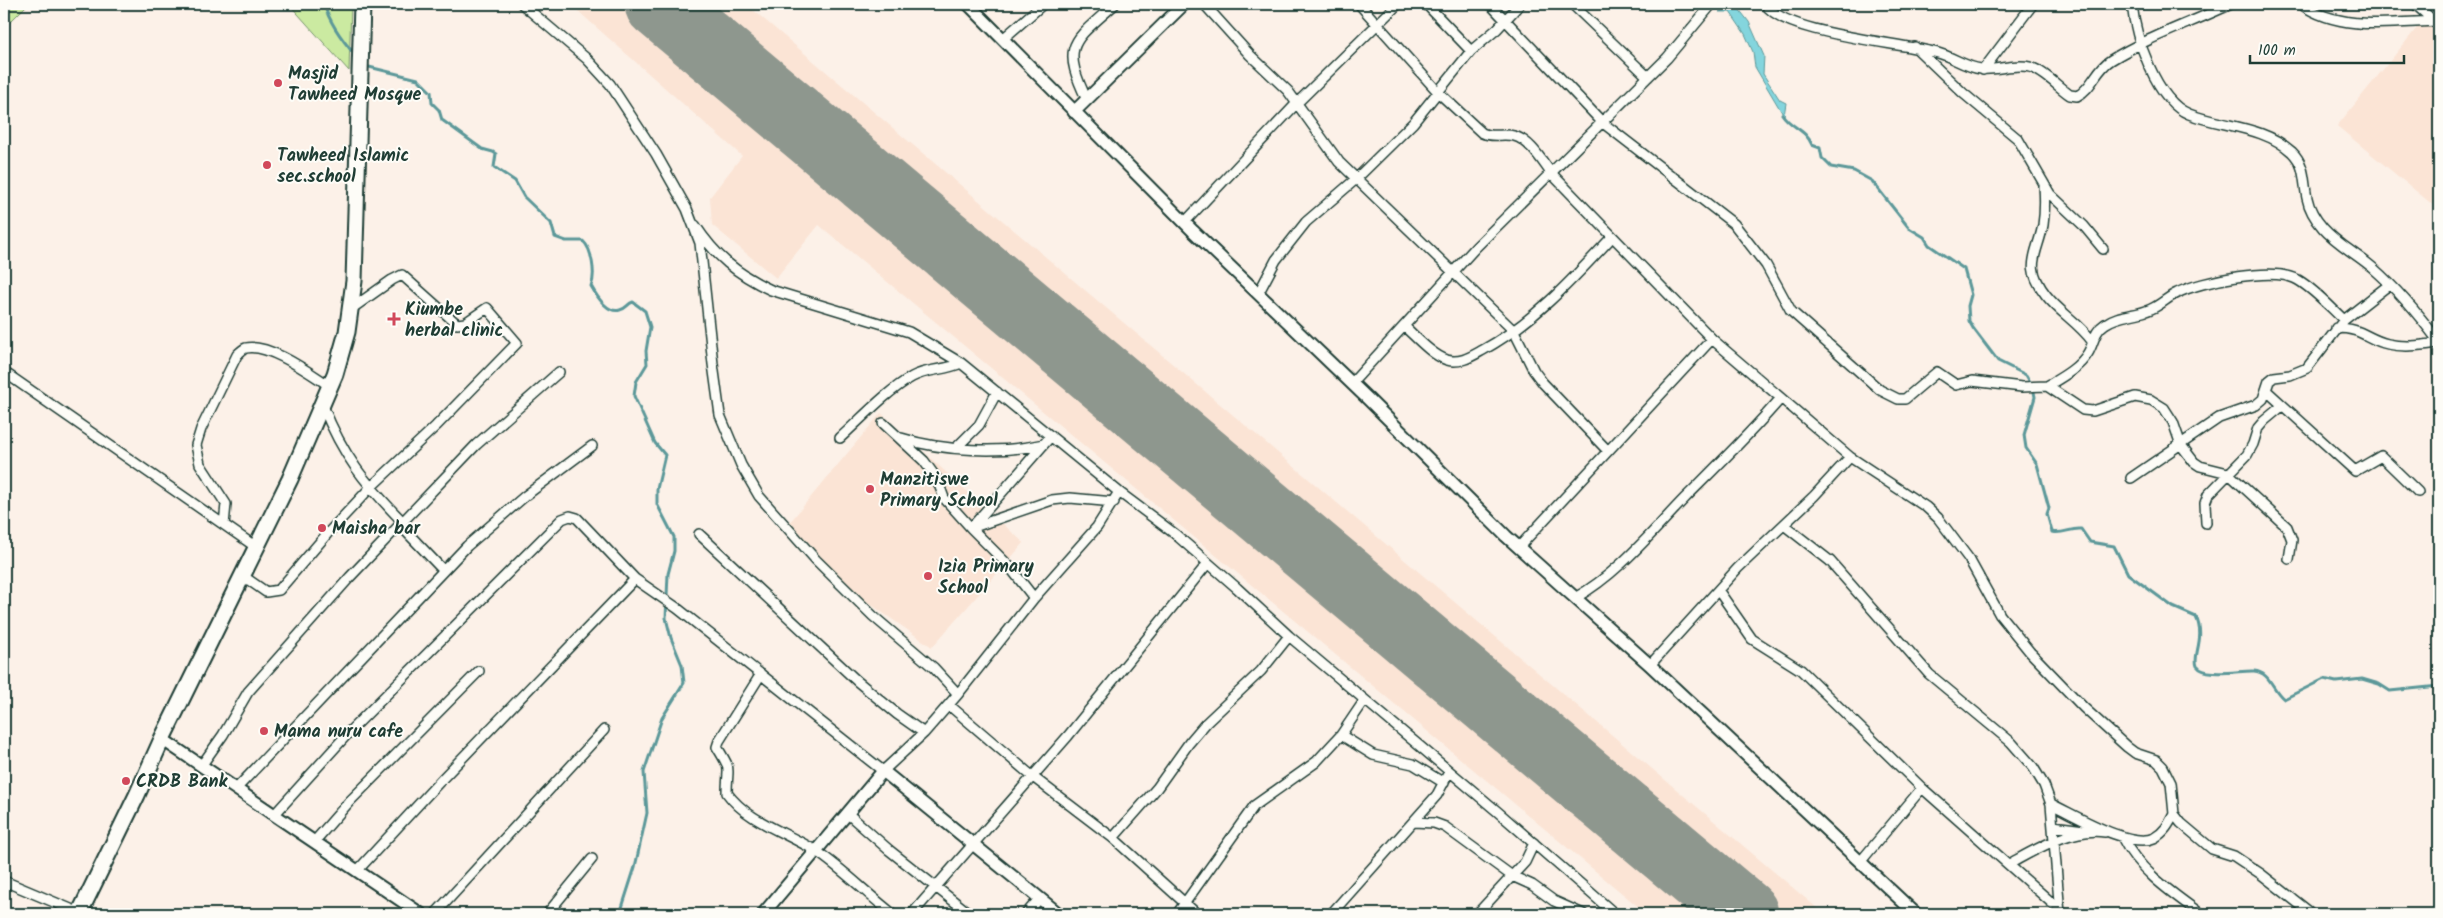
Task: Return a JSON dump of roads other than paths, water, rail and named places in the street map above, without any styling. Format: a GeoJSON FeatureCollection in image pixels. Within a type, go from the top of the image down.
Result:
{"type":"FeatureCollection","features":[{"type":"Feature","properties":{"kind":"highway"},"geometry":{"type":"LineString","coordinates":[[79,914],[162,739],[243,576],[322,406],[342,353],[351,309],[354,280],[362,4]]}},
{"type":"Feature","properties":{"kind":"street"},"geometry":{"type":"LineString","coordinates":[[522,4],[587,59],[610,84],[656,154],[709,247],[749,280],[770,290],[909,332],[961,363],[1119,492],[1175,534],[1289,636],[1534,843],[1611,913]]}},
{"type":"Feature","properties":{"kind":"street"},"geometry":{"type":"LineString","coordinates":[[968,4],[1258,294],[1352,383],[1519,547],[1650,665],[1916,914]]}},
{"type":"Feature","properties":{"kind":"street"},"geometry":{"type":"LineString","coordinates":[[1004,38],[1043,4]]}},
{"type":"Feature","properties":{"kind":"street"},"geometry":{"type":"LineString","coordinates":[[1087,100],[1075,75],[1072,50],[1080,35],[1115,4]]}},
{"type":"Feature","properties":{"kind":"street"},"geometry":{"type":"LineString","coordinates":[[1074,112],[1184,4]]}},
{"type":"Feature","properties":{"kind":"street"},"geometry":{"type":"LineString","coordinates":[[1204,4],[1297,103],[1326,146],[1356,179],[1455,272],[1514,331],[1534,371],[1608,451]]}},
{"type":"Feature","properties":{"kind":"street"},"geometry":{"type":"LineString","coordinates":[[1358,4],[1439,93],[1482,133],[1496,137],[1514,136],[1534,152],[1551,173],[1712,340],[1850,457],[1926,507],[1938,518],[1969,559],[2000,615],[2030,652],[2084,708],[2127,747],[2135,753],[2156,760],[2164,766],[2171,783],[2174,814],[2164,832],[2153,838],[2139,841],[2119,835],[2051,804]]}},
{"type":"Feature","properties":{"kind":"street"},"geometry":{"type":"LineString","coordinates":[[1185,222],[1297,103],[1398,4]]}},
{"type":"Feature","properties":{"kind":"street"},"geometry":{"type":"LineString","coordinates":[[1426,4],[1471,52]]}},
{"type":"Feature","properties":{"kind":"street"},"geometry":{"type":"LineString","coordinates":[[1490,4],[1603,123],[1734,224],[1766,265],[1791,311],[1880,390],[1898,399],[1905,399],[1937,372],[1956,385],[1972,381],[2022,388],[2047,386],[2079,364],[2088,353],[2099,329],[2107,322],[2150,310],[2184,290],[2262,274],[2282,274],[2299,280],[2344,320]]}},
{"type":"Feature","properties":{"kind":"street"},"geometry":{"type":"LineString","coordinates":[[1258,294],[1276,260],[1306,222],[1356,179],[1413,123],[1471,52],[1520,4]]}},
{"type":"Feature","properties":{"kind":"street"},"geometry":{"type":"LineString","coordinates":[[1572,4],[1648,77]]}},
{"type":"Feature","properties":{"kind":"street"},"geometry":{"type":"LineString","coordinates":[[1765,4],[1774,12],[1821,31],[1847,38],[1914,47],[1940,54],[1983,70],[2021,66],[2031,68],[2070,95],[2077,96],[2082,94],[2103,65],[2141,43],[2231,4]]}},
{"type":"Feature","properties":{"kind":"street"},"geometry":{"type":"LineString","coordinates":[[1983,70],[2033,4]]}},
{"type":"Feature","properties":{"kind":"street"},"geometry":{"type":"LineString","coordinates":[[2132,4],[2133,18],[2141,43],[2161,87],[2177,108],[2190,114],[2248,129],[2291,151],[2299,161],[2305,175],[2307,198],[2314,215],[2323,228],[2390,284],[2439,342]]}},
{"type":"Feature","properties":{"kind":"street"},"geometry":{"type":"LineString","coordinates":[[2301,4],[2312,12],[2345,22],[2437,23]]}},
{"type":"Feature","properties":{"kind":"street"},"geometry":{"type":"LineString","coordinates":[[2415,4],[2437,23]]}},
{"type":"Feature","properties":{"kind":"street"},"geometry":{"type":"LineString","coordinates":[[1352,383],[1476,247],[1667,58],[1709,7]]}},
{"type":"Feature","properties":{"kind":"street"},"geometry":{"type":"LineString","coordinates":[[1914,47],[1963,93],[2014,134],[2026,149],[2044,186],[2059,205],[2084,226],[2103,249]]}},
{"type":"Feature","properties":{"kind":"street"},"geometry":{"type":"LineString","coordinates":[[2044,186],[2042,226],[2033,257],[2033,268],[2037,282],[2046,296],[2078,324],[2092,341]]}},
{"type":"Feature","properties":{"kind":"street"},"geometry":{"type":"LineString","coordinates":[[695,225],[700,243],[720,415],[741,465],[759,496],[816,560],[873,616],[934,668],[958,694]]}},
{"type":"Feature","properties":{"kind":"street"},"geometry":{"type":"LineString","coordinates":[[1404,328],[1438,355],[1454,361],[1464,360],[1514,331],[1564,288],[1612,237]]}},
{"type":"Feature","properties":{"kind":"street"},"geometry":{"type":"LineString","coordinates":[[243,576],[266,592],[279,590],[310,552],[370,488],[436,426],[517,343],[487,308],[465,323],[457,324],[402,275],[351,309]]}},
{"type":"Feature","properties":{"kind":"street"},"geometry":{"type":"LineString","coordinates":[[2131,478],[2227,414],[2256,405],[2263,398],[2269,381],[2274,377],[2307,368],[2336,328],[2390,284]]}},
{"type":"Feature","properties":{"kind":"street"},"geometry":{"type":"LineString","coordinates":[[2336,328],[2357,329],[2388,344],[2418,345],[2439,342]]}},
{"type":"Feature","properties":{"kind":"street"},"geometry":{"type":"LineString","coordinates":[[1519,547],[1712,340]]}},
{"type":"Feature","properties":{"kind":"street"},"geometry":{"type":"LineString","coordinates":[[224,526],[226,504],[200,464],[196,445],[201,429],[237,355],[244,348],[258,348],[275,354],[330,386]]}},
{"type":"Feature","properties":{"kind":"street"},"geometry":{"type":"LineString","coordinates":[[840,438],[895,389],[913,376],[928,371],[951,368],[961,363]]}},
{"type":"Feature","properties":{"kind":"street"},"geometry":{"type":"LineString","coordinates":[[4,372],[224,526],[256,546]]}},
{"type":"Feature","properties":{"kind":"street"},"geometry":{"type":"LineString","coordinates":[[201,766],[223,735],[239,706],[263,674],[400,522],[476,445],[559,372]]}},
{"type":"Feature","properties":{"kind":"street"},"geometry":{"type":"LineString","coordinates":[[2047,386],[2082,410],[2093,411],[2135,397],[2151,400],[2164,408],[2173,422],[2181,445],[2200,466],[2228,473],[2287,527],[2292,540],[2289,559]]}},
{"type":"Feature","properties":{"kind":"street"},"geometry":{"type":"LineString","coordinates":[[2267,391],[2355,472],[2381,456],[2418,492]]}},
{"type":"Feature","properties":{"kind":"street"},"geometry":{"type":"LineString","coordinates":[[956,448],[979,425],[997,392]]}},
{"type":"Feature","properties":{"kind":"street"},"geometry":{"type":"LineString","coordinates":[[1575,598],[1606,578],[1736,447],[1781,398]]}},
{"type":"Feature","properties":{"kind":"street"},"geometry":{"type":"LineString","coordinates":[[322,406],[340,444],[370,488],[443,570]]}},
{"type":"Feature","properties":{"kind":"street"},"geometry":{"type":"LineString","coordinates":[[2206,523],[2205,502],[2208,495],[2251,449],[2258,428],[2282,406]]}},
{"type":"Feature","properties":{"kind":"street"},"geometry":{"type":"LineString","coordinates":[[883,423],[933,471],[944,498],[1009,566],[1034,598]]}},
{"type":"Feature","properties":{"kind":"street"},"geometry":{"type":"LineString","coordinates":[[971,528],[1051,436]]}},
{"type":"Feature","properties":{"kind":"street"},"geometry":{"type":"LineString","coordinates":[[899,437],[956,448],[1014,448],[1044,444]]}},
{"type":"Feature","properties":{"kind":"street"},"geometry":{"type":"LineString","coordinates":[[236,789],[467,546],[525,496],[592,446]]}},
{"type":"Feature","properties":{"kind":"street"},"geometry":{"type":"LineString","coordinates":[[1650,665],[1738,568],[1784,526],[1850,457]]}},
{"type":"Feature","properties":{"kind":"street"},"geometry":{"type":"LineString","coordinates":[[763,914],[883,771],[949,705],[1034,598],[1097,527],[1119,492]]}},
{"type":"Feature","properties":{"kind":"street"},"geometry":{"type":"LineString","coordinates":[[971,528],[1052,500],[1070,498],[1114,502]]}},
{"type":"Feature","properties":{"kind":"street"},"geometry":{"type":"LineString","coordinates":[[274,815],[351,730],[562,519],[570,516],[577,518],[635,579],[677,608],[761,674],[974,843],[1059,914]]}},
{"type":"Feature","properties":{"kind":"street"},"geometry":{"type":"LineString","coordinates":[[1784,526],[1830,561],[1929,674],[2011,742],[2033,767],[2044,785],[2051,804],[2053,843],[2061,913]]}},
{"type":"Feature","properties":{"kind":"street"},"geometry":{"type":"LineString","coordinates":[[699,534],[857,681],[897,714],[924,732]]}},
{"type":"Feature","properties":{"kind":"street"},"geometry":{"type":"LineString","coordinates":[[912,914],[1033,777],[1208,563]]}},
{"type":"Feature","properties":{"kind":"street"},"geometry":{"type":"LineString","coordinates":[[357,871],[443,778],[635,579]]}},
{"type":"Feature","properties":{"kind":"street"},"geometry":{"type":"LineString","coordinates":[[1718,590],[1752,639],[1801,670],[1922,788],[2009,864],[2061,913]]}},
{"type":"Feature","properties":{"kind":"street"},"geometry":{"type":"LineString","coordinates":[[1114,838],[1157,788],[1195,736],[1261,671],[1289,636]]}},
{"type":"Feature","properties":{"kind":"street"},"geometry":{"type":"LineString","coordinates":[[314,842],[349,802],[479,671]]}},
{"type":"Feature","properties":{"kind":"street"},"geometry":{"type":"LineString","coordinates":[[761,674],[717,747],[728,763],[727,793],[732,800],[770,827],[816,851],[893,914]]}},
{"type":"Feature","properties":{"kind":"street"},"geometry":{"type":"LineString","coordinates":[[1177,914],[1240,822],[1254,806],[1316,762],[1341,735],[1364,700]]}},
{"type":"Feature","properties":{"kind":"street"},"geometry":{"type":"LineString","coordinates":[[949,705],[1033,777],[1114,838],[1197,914]]}},
{"type":"Feature","properties":{"kind":"street"},"geometry":{"type":"LineString","coordinates":[[435,914],[604,730]]}},
{"type":"Feature","properties":{"kind":"street"},"geometry":{"type":"LineString","coordinates":[[1341,735],[1373,755],[1413,764],[1444,783]]}},
{"type":"Feature","properties":{"kind":"street"},"geometry":{"type":"LineString","coordinates":[[162,739],[421,914]]}},
{"type":"Feature","properties":{"kind":"street"},"geometry":{"type":"LineString","coordinates":[[1331,914],[1437,795],[1449,772]]}},
{"type":"Feature","properties":{"kind":"street"},"geometry":{"type":"LineString","coordinates":[[1861,861],[1922,788]]}},
{"type":"Feature","properties":{"kind":"street"},"geometry":{"type":"LineString","coordinates":[[847,813],[970,914]]}},
{"type":"Feature","properties":{"kind":"street"},"geometry":{"type":"LineString","coordinates":[[2174,814],[2190,832],[2212,849],[2234,856],[2261,874],[2312,914]]}},
{"type":"Feature","properties":{"kind":"street"},"geometry":{"type":"LineString","coordinates":[[1413,822],[1434,823],[1445,827],[1512,876],[1532,886],[1554,901],[1583,914]]}},
{"type":"Feature","properties":{"kind":"street"},"geometry":{"type":"LineString","coordinates":[[2053,826],[2119,835],[2130,852],[2141,864],[2201,914]]}},
{"type":"Feature","properties":{"kind":"street"},"geometry":{"type":"LineString","coordinates":[[2009,864],[2086,830]]}},
{"type":"Feature","properties":{"kind":"street"},"geometry":{"type":"LineString","coordinates":[[1477,914],[1528,857],[1534,843]]}},
{"type":"Feature","properties":{"kind":"street"},"geometry":{"type":"LineString","coordinates":[[548,914],[592,859]]}},
{"type":"Feature","properties":{"kind":"street"},"geometry":{"type":"LineString","coordinates":[[4,881],[79,914]]}},
{"type":"Feature","properties":{"kind":"street"},"geometry":{"type":"LineString","coordinates":[[1026,914],[1040,898]]}},
{"type":"Feature","properties":{"kind":"water"},"geometry":{"type":"Polygon","coordinates":[[[1729,4],[1735,4],[1749,22],[1764,56],[1763,74],[1780,100],[1786,103],[1784,116],[1755,67],[1753,52],[1745,34],[1730,12],[1719,12],[1729,4]]]}},
{"type":"Feature","properties":{"kind":"waterway"},"geometry":{"type":"LineString","coordinates":[[324,4],[337,32],[356,56]]}},
{"type":"Feature","properties":{"kind":"waterway"},"geometry":{"type":"LineString","coordinates":[[1714,4],[1722,10],[1725,9]]}},
{"type":"Feature","properties":{"kind":"waterway"},"geometry":{"type":"LineString","coordinates":[[365,66],[418,79],[431,92],[432,103],[439,110],[442,120],[482,149],[496,154],[494,167],[515,181],[524,197],[551,223],[555,237],[566,241],[583,241],[591,256],[593,269],[591,286],[603,303],[607,307],[616,310],[625,308],[633,302],[645,311],[650,327],[646,351],[647,364],[636,382],[634,396],[655,443],[665,455],[657,489],[657,504],[674,537],[674,551],[668,574],[666,618],[671,638],[682,665],[684,683],[662,718],[644,772],[647,813],[635,867],[620,914]]}},
{"type":"Feature","properties":{"kind":"waterway"},"geometry":{"type":"LineString","coordinates":[[1782,114],[1790,123],[1806,135],[1812,145],[1820,148],[1822,158],[1831,167],[1854,171],[1872,181],[1909,228],[1924,237],[1929,245],[1964,269],[1971,295],[1968,306],[1969,321],[1973,328],[1998,361],[2026,375],[2033,387],[2035,397],[2024,435],[2026,448],[2037,464],[2049,508],[2047,514],[2052,532],[2059,533],[2081,529],[2090,542],[2114,546],[2128,574],[2173,607],[2196,617],[2200,632],[2196,662],[2201,670],[2215,673],[2259,672],[2268,678],[2284,699],[2324,679],[2336,682],[2362,679],[2379,684],[2390,691],[2439,686]]}},
{"type":"Feature","properties":{"kind":"place","name":"Masjid Tawheed Mosque"},"geometry":{"type":"Point","coordinates":[278,83]}},
{"type":"Feature","properties":{"kind":"place","name":"Tawheed Islamic sec.school"},"geometry":{"type":"Point","coordinates":[267,165]}},
{"type":"Feature","properties":{"kind":"place","name":"Kiumbe herbal clinic"},"geometry":{"type":"Point","coordinates":[394,319]}},
{"type":"Feature","properties":{"kind":"place","name":"Manzitiswe Primary School"},"geometry":{"type":"Point","coordinates":[870,489]}},
{"type":"Feature","properties":{"kind":"place","name":"Maisha bar"},"geometry":{"type":"Point","coordinates":[322,528]}},
{"type":"Feature","properties":{"kind":"place","name":"Izia Primary School"},"geometry":{"type":"Point","coordinates":[928,576]}},
{"type":"Feature","properties":{"kind":"place","name":"Mama nuru cafe"},"geometry":{"type":"Point","coordinates":[264,731]}},
{"type":"Feature","properties":{"kind":"place","name":"CRDB Bank"},"geometry":{"type":"Point","coordinates":[126,781]}}]}
